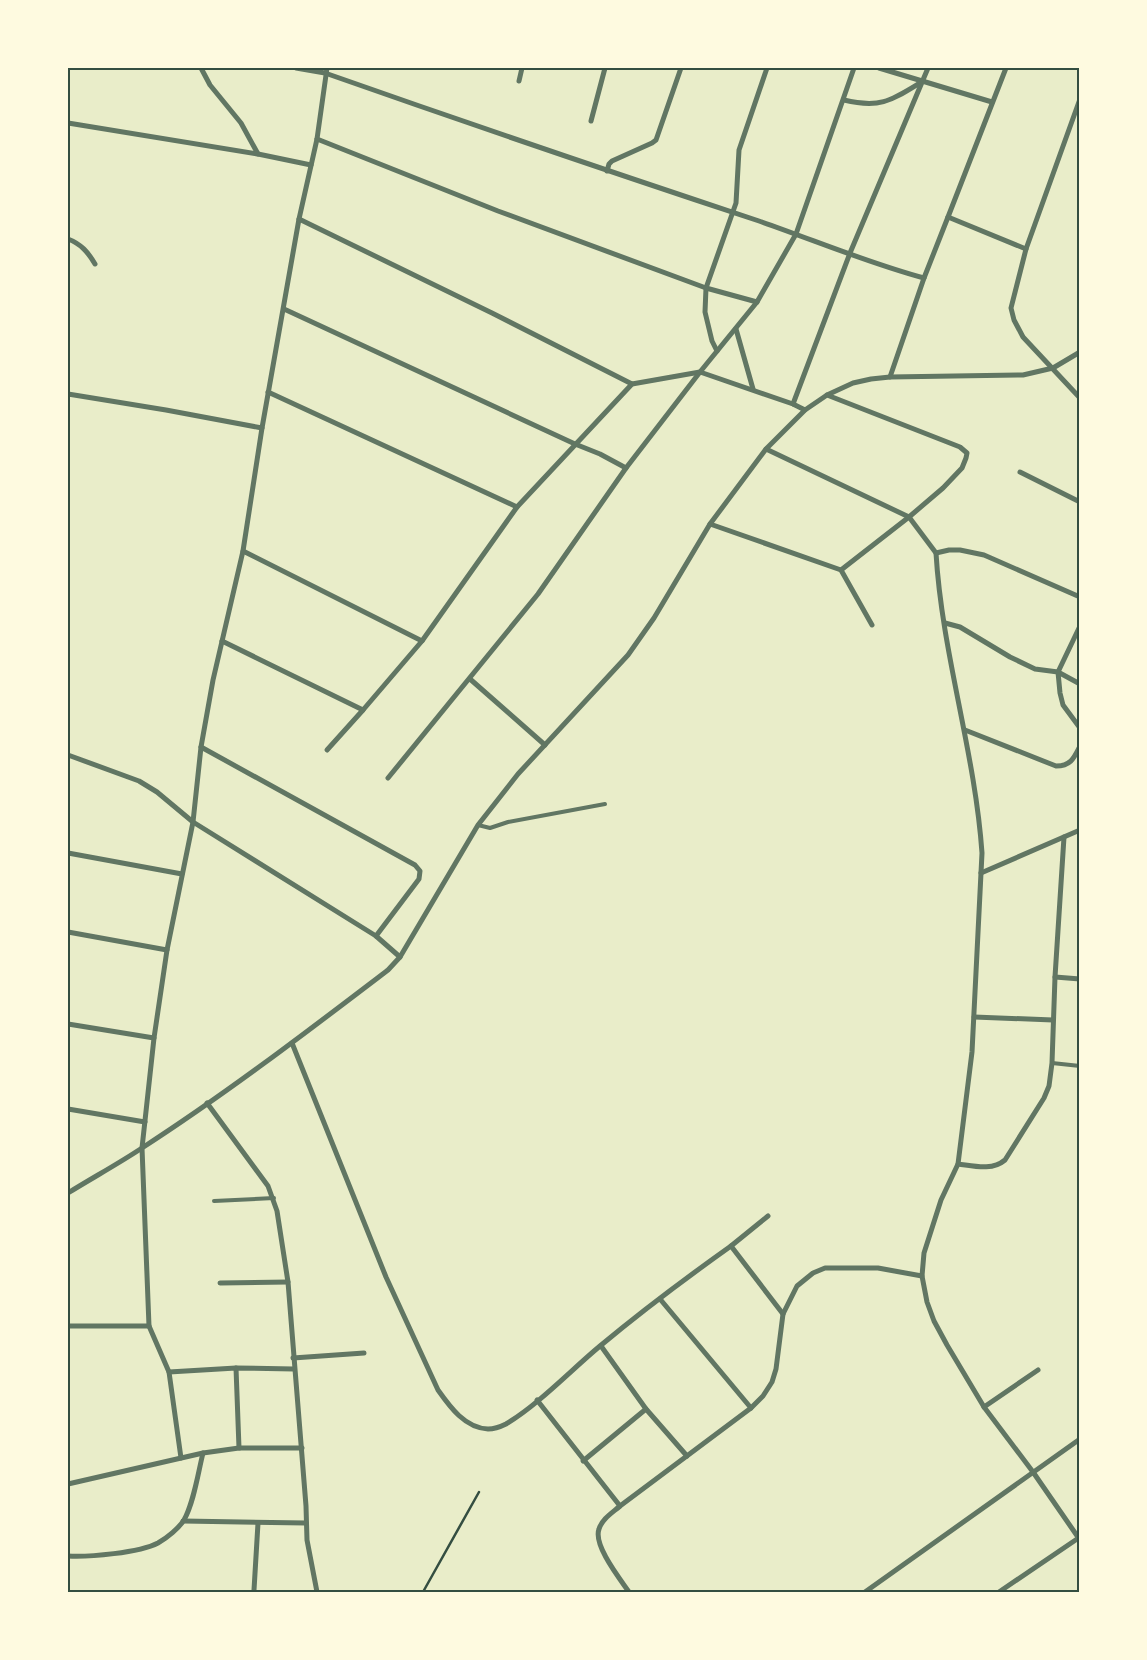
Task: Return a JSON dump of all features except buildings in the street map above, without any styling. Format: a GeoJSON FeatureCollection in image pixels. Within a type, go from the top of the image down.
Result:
{"type":"FeatureCollection","features":[{"type":"Feature","properties":{"kind":"street"},"geometry":{"type":"LineString","coordinates":[[201,68],[210,85],[241,123],[258,154]]}},
{"type":"Feature","properties":{"kind":"street"},"geometry":{"type":"LineString","coordinates":[[296,68],[326,70],[607,171],[796,234],[879,265],[924,278]]}},
{"type":"Feature","properties":{"kind":"street"},"geometry":{"type":"LineString","coordinates":[[518,81],[522,68]]}},
{"type":"Feature","properties":{"kind":"street"},"geometry":{"type":"LineString","coordinates":[[591,122],[605,68]]}},
{"type":"Feature","properties":{"kind":"street"},"geometry":{"type":"LineString","coordinates":[[607,171],[609,164],[616,158],[647,146],[656,140],[681,68]]}},
{"type":"Feature","properties":{"kind":"street"},"geometry":{"type":"LineString","coordinates":[[717,351],[712,341],[706,312],[706,288],[732,212],[738,188],[739,150],[767,68]]}},
{"type":"Feature","properties":{"kind":"street"},"geometry":{"type":"LineString","coordinates":[[388,778],[538,594],[626,468],[757,302],[796,234],[854,68]]}},
{"type":"Feature","properties":{"kind":"street"},"geometry":{"type":"LineString","coordinates":[[879,68],[992,102]]}},
{"type":"Feature","properties":{"kind":"street"},"geometry":{"type":"LineString","coordinates":[[793,404],[850,253],[928,68]]}},
{"type":"Feature","properties":{"kind":"street"},"geometry":{"type":"LineString","coordinates":[[890,377],[924,278],[1006,68]]}},
{"type":"Feature","properties":{"kind":"street"},"geometry":{"type":"LineString","coordinates":[[181,1458],[169,1372],[149,1326],[142,1148],[154,1038],[167,950],[193,822],[201,747],[212,680],[243,551],[268,392],[299,219],[317,139],[326,70]]}},
{"type":"Feature","properties":{"kind":"street"},"geometry":{"type":"LineString","coordinates":[[844,100],[866,105],[894,99],[923,81]]}},
{"type":"Feature","properties":{"kind":"street"},"geometry":{"type":"LineString","coordinates":[[1079,101],[1026,249],[1012,302],[1012,314],[1016,326],[1023,337],[1080,398]]}},
{"type":"Feature","properties":{"kind":"street"},"geometry":{"type":"LineString","coordinates":[[68,123],[258,154],[311,165]]}},
{"type":"Feature","properties":{"kind":"street"},"geometry":{"type":"LineString","coordinates":[[317,139],[498,211],[706,288],[757,302]]}},
{"type":"Feature","properties":{"kind":"street"},"geometry":{"type":"LineString","coordinates":[[948,217],[1026,249]]}},
{"type":"Feature","properties":{"kind":"street"},"geometry":{"type":"LineString","coordinates":[[299,219],[632,384]]}},
{"type":"Feature","properties":{"kind":"street"},"geometry":{"type":"LineString","coordinates":[[68,239],[87,251],[95,264]]}},
{"type":"Feature","properties":{"kind":"street"},"geometry":{"type":"LineString","coordinates":[[284,308],[600,454],[626,468]]}},
{"type":"Feature","properties":{"kind":"street"},"geometry":{"type":"LineString","coordinates":[[736,329],[753,389]]}},
{"type":"Feature","properties":{"kind":"street"},"geometry":{"type":"LineString","coordinates":[[68,1193],[142,1148],[208,1103],[292,1043],[388,970],[400,957],[478,825],[518,774],[628,655],[654,618],[710,524],[766,449],[805,410],[827,395],[853,383],[871,379],[890,377],[1007,377],[1023,375],[1053,368],[1080,352]]}},
{"type":"Feature","properties":{"kind":"street"},"geometry":{"type":"LineString","coordinates":[[327,750],[422,641],[516,507],[632,384],[700,372],[753,389],[805,410]]}},
{"type":"Feature","properties":{"kind":"street"},"geometry":{"type":"LineString","coordinates":[[268,392],[516,507]]}},
{"type":"Feature","properties":{"kind":"street"},"geometry":{"type":"LineString","coordinates":[[68,394],[262,428]]}},
{"type":"Feature","properties":{"kind":"street"},"geometry":{"type":"LineString","coordinates":[[827,395],[960,447],[967,453],[962,468],[943,488],[841,570]]}},
{"type":"Feature","properties":{"kind":"street"},"geometry":{"type":"LineString","coordinates":[[766,449],[908,517],[936,553],[945,623],[965,730],[980,828],[981,873],[972,1052],[958,1164],[941,1200],[924,1253],[922,1276],[927,1302],[934,1321],[984,1407],[1033,1472],[1079,1538],[1000,1592]]}},
{"type":"Feature","properties":{"kind":"street"},"geometry":{"type":"LineString","coordinates":[[1020,472],[1080,502]]}},
{"type":"Feature","properties":{"kind":"street"},"geometry":{"type":"LineString","coordinates":[[710,524],[841,570],[872,625]]}},
{"type":"Feature","properties":{"kind":"street"},"geometry":{"type":"LineString","coordinates":[[936,553],[960,550],[984,555],[1080,597]]}},
{"type":"Feature","properties":{"kind":"street"},"geometry":{"type":"LineString","coordinates":[[243,551],[422,641]]}},
{"type":"Feature","properties":{"kind":"street"},"geometry":{"type":"LineString","coordinates":[[945,623],[960,627],[1010,657],[1035,669],[1058,672],[1080,684]]}},
{"type":"Feature","properties":{"kind":"street"},"geometry":{"type":"LineString","coordinates":[[1080,626],[1058,672],[1063,704],[1080,728]]}},
{"type":"Feature","properties":{"kind":"street"},"geometry":{"type":"LineString","coordinates":[[222,641],[363,710]]}},
{"type":"Feature","properties":{"kind":"street"},"geometry":{"type":"LineString","coordinates":[[470,679],[545,745]]}},
{"type":"Feature","properties":{"kind":"street"},"geometry":{"type":"LineString","coordinates":[[965,730],[1056,766],[1063,766],[1073,760],[1080,746]]}},
{"type":"Feature","properties":{"kind":"street"},"geometry":{"type":"LineString","coordinates":[[201,747],[415,864],[420,871],[419,880],[376,936]]}},
{"type":"Feature","properties":{"kind":"street"},"geometry":{"type":"LineString","coordinates":[[68,755],[139,781],[157,792],[193,822],[376,936],[400,957]]}},
{"type":"Feature","properties":{"kind":"street"},"geometry":{"type":"LineString","coordinates":[[981,873],[1080,830]]}},
{"type":"Feature","properties":{"kind":"street"},"geometry":{"type":"LineString","coordinates":[[958,1164],[982,1167],[998,1166],[1005,1160],[1044,1098],[1049,1086],[1052,1062],[1055,977],[1064,837]]}},
{"type":"Feature","properties":{"kind":"street"},"geometry":{"type":"LineString","coordinates":[[68,853],[182,874]]}},
{"type":"Feature","properties":{"kind":"street"},"geometry":{"type":"LineString","coordinates":[[68,932],[167,950]]}},
{"type":"Feature","properties":{"kind":"street"},"geometry":{"type":"LineString","coordinates":[[1055,977],[1080,979]]}},
{"type":"Feature","properties":{"kind":"street"},"geometry":{"type":"LineString","coordinates":[[974,1017],[1054,1020]]}},
{"type":"Feature","properties":{"kind":"street"},"geometry":{"type":"LineString","coordinates":[[68,1024],[154,1038]]}},
{"type":"Feature","properties":{"kind":"street"},"geometry":{"type":"LineString","coordinates":[[292,1043],[386,1277],[438,1390],[448,1405],[470,1424],[489,1429],[507,1423],[660,1299],[768,1216]]}},
{"type":"Feature","properties":{"kind":"street"},"geometry":{"type":"LineString","coordinates":[[208,1103],[268,1186],[278,1211],[288,1282],[302,1448],[307,1540],[316,1592]]}},
{"type":"Feature","properties":{"kind":"street"},"geometry":{"type":"LineString","coordinates":[[68,1109],[145,1122]]}},
{"type":"Feature","properties":{"kind":"street"},"geometry":{"type":"LineString","coordinates":[[731,1246],[783,1314]]}},
{"type":"Feature","properties":{"kind":"street"},"geometry":{"type":"LineString","coordinates":[[629,1592],[599,1545],[597,1536],[604,1520],[751,1408],[763,1396],[774,1375],[783,1314],[797,1286],[813,1273],[825,1268],[878,1268],[922,1276]]}},
{"type":"Feature","properties":{"kind":"street"},"geometry":{"type":"LineString","coordinates":[[220,1283],[288,1282]]}},
{"type":"Feature","properties":{"kind":"street"},"geometry":{"type":"LineString","coordinates":[[660,1299],[751,1408]]}},
{"type":"Feature","properties":{"kind":"street"},"geometry":{"type":"LineString","coordinates":[[68,1326],[149,1326]]}},
{"type":"Feature","properties":{"kind":"street"},"geometry":{"type":"LineString","coordinates":[[601,1346],[646,1409],[687,1456]]}},
{"type":"Feature","properties":{"kind":"street"},"geometry":{"type":"LineString","coordinates":[[293,1358],[364,1353]]}},
{"type":"Feature","properties":{"kind":"street"},"geometry":{"type":"LineString","coordinates":[[169,1372],[236,1368],[294,1368]]}},
{"type":"Feature","properties":{"kind":"street"},"geometry":{"type":"LineString","coordinates":[[236,1368],[239,1448]]}},
{"type":"Feature","properties":{"kind":"street"},"geometry":{"type":"LineString","coordinates":[[984,1407],[1038,1370]]}},
{"type":"Feature","properties":{"kind":"street"},"geometry":{"type":"LineString","coordinates":[[537,1400],[620,1506]]}},
{"type":"Feature","properties":{"kind":"street"},"geometry":{"type":"LineString","coordinates":[[583,1461],[646,1409]]}},
{"type":"Feature","properties":{"kind":"street"},"geometry":{"type":"LineString","coordinates":[[865,1592],[1080,1439]]}},
{"type":"Feature","properties":{"kind":"street"},"geometry":{"type":"LineString","coordinates":[[68,1484],[203,1453],[239,1448],[302,1448]]}},
{"type":"Feature","properties":{"kind":"street"},"geometry":{"type":"LineString","coordinates":[[68,1556],[120,1552],[158,1543],[170,1535],[183,1521],[189,1508],[203,1453]]}},
{"type":"Feature","properties":{"kind":"street"},"geometry":{"type":"LineString","coordinates":[[183,1521],[306,1523]]}},
{"type":"Feature","properties":{"kind":"street"},"geometry":{"type":"LineString","coordinates":[[254,1590],[258,1523]]}},
{"type":"Feature","properties":{"kind":"lane"},"geometry":{"type":"LineString","coordinates":[[478,825],[490,828],[508,822],[605,804]]}},
{"type":"Feature","properties":{"kind":"lane"},"geometry":{"type":"LineString","coordinates":[[1052,1062],[1080,1066]]}},
{"type":"Feature","properties":{"kind":"lane"},"geometry":{"type":"LineString","coordinates":[[214,1201],[274,1198]]}},
{"type":"Feature","properties":{"kind":"path"},"geometry":{"type":"LineString","coordinates":[[423,1592],[479,1492]]}}]}
